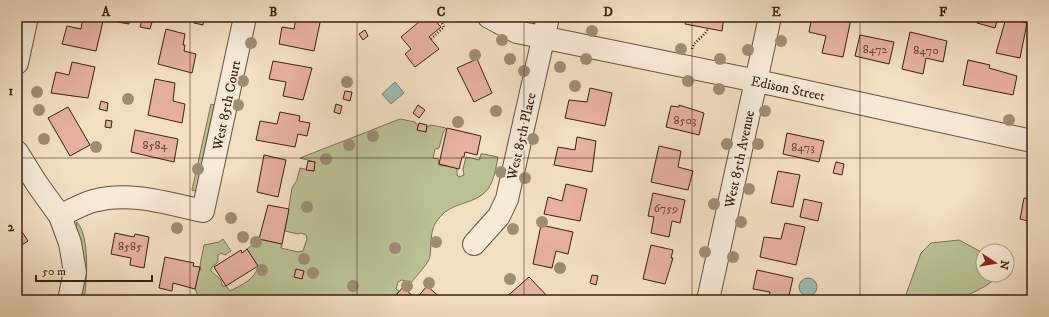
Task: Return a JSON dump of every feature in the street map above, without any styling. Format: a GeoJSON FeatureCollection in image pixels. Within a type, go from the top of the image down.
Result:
{"type":"FeatureCollection","features":[{"type":"Feature","properties":{"kind":"street"},"geometry":{"type":"LineString","coordinates":[[17,63],[27,17]]}},
{"type":"Feature","properties":{"kind":"street","name":"West 85th Court"},"geometry":{"type":"LineString","coordinates":[[60,216],[92,201],[116,196],[132,196],[203,211],[245,17]]}},
{"type":"Feature","properties":{"kind":"street","name":"Edison Street"},"geometry":{"type":"LineString","coordinates":[[489,17],[517,32],[546,27],[756,81],[1032,141]]}},
{"type":"Feature","properties":{"kind":"street","name":"West 85th Avenue"},"geometry":{"type":"LineString","coordinates":[[708,300],[770,17]]}},
{"type":"Feature","properties":{"kind":"street","name":"West 85th Place"},"geometry":{"type":"LineString","coordinates":[[474,244],[499,216],[507,199],[546,27]]}},
{"type":"Feature","properties":{"kind":"street"},"geometry":{"type":"LineString","coordinates":[[17,152],[36,184],[60,216],[70,243],[75,272],[69,300]]}},
{"type":"Feature","properties":{"kind":"path"},"geometry":{"type":"LineString","coordinates":[[431,39],[444,28],[440,17]]}},
{"type":"Feature","properties":{"kind":"path"},"geometry":{"type":"LineString","coordinates":[[692,49],[695,42],[707,32],[708,28]]}},
{"type":"Feature","properties":{"kind":"green space"},"geometry":{"type":"Polygon","coordinates":[[[211,104],[214,105],[196,191],[192,190],[211,104]]]}},
{"type":"Feature","properties":{"kind":"green space"},"geometry":{"type":"Polygon","coordinates":[[[400,119],[415,122],[418,126],[417,130],[426,132],[427,127],[431,125],[446,128],[439,148],[435,149],[433,158],[438,159],[439,165],[457,168],[457,175],[459,177],[464,175],[463,169],[466,157],[479,160],[481,154],[483,154],[498,157],[496,170],[488,189],[477,198],[450,209],[436,222],[432,231],[429,259],[411,283],[402,280],[398,282],[396,289],[399,291],[392,300],[382,300],[378,296],[374,300],[200,300],[195,289],[199,270],[201,270],[200,265],[204,245],[219,242],[223,239],[231,251],[225,255],[221,253],[218,255],[218,262],[211,268],[211,271],[221,281],[222,286],[226,286],[230,291],[247,282],[254,275],[258,266],[247,249],[259,239],[282,244],[281,248],[298,252],[303,251],[307,239],[306,235],[285,231],[292,188],[297,180],[300,168],[313,171],[315,162],[300,158],[400,119]]]}},
{"type":"Feature","properties":{"kind":"green space"},"geometry":{"type":"Polygon","coordinates":[[[77,222],[81,229],[86,248],[87,270],[84,300],[80,300],[80,241],[76,228],[77,222]]]}},
{"type":"Feature","properties":{"kind":"green space"},"geometry":{"type":"Polygon","coordinates":[[[959,240],[975,249],[975,283],[989,283],[964,297],[949,301],[904,300],[921,253],[931,243],[959,240]]]}},
{"type":"Feature","properties":{"kind":"water"},"geometry":{"type":"Polygon","coordinates":[[[395,82],[404,93],[391,104],[382,94],[395,82]]]}},
{"type":"Feature","properties":{"kind":"water"},"geometry":{"type":"Polygon","coordinates":[[[804,278],[812,278],[817,283],[815,294],[812,296],[804,296],[799,291],[799,283],[804,278]]]}},
{"type":"Feature","properties":{"kind":"building"},"geometry":{"type":"Polygon","coordinates":[[[83,17],[104,17],[96,51],[62,44],[67,26],[81,29],[83,17]]]}},
{"type":"Feature","properties":{"kind":"building"},"geometry":{"type":"Polygon","coordinates":[[[119,17],[130,17],[129,24],[118,22],[119,17]]]}},
{"type":"Feature","properties":{"kind":"building"},"geometry":{"type":"Polygon","coordinates":[[[178,17],[204,17],[203,25],[194,23],[194,21],[178,17]]]}},
{"type":"Feature","properties":{"kind":"building"},"geometry":{"type":"Polygon","coordinates":[[[296,17],[321,18],[314,51],[279,44],[282,27],[294,29],[296,17]]]}},
{"type":"Feature","properties":{"kind":"building"},"geometry":{"type":"Polygon","coordinates":[[[425,17],[432,17],[441,27],[429,37],[439,49],[415,67],[405,54],[411,49],[401,37],[425,17]]]}},
{"type":"Feature","properties":{"kind":"building"},"geometry":{"type":"Polygon","coordinates":[[[660,17],[677,17],[676,21],[660,17]]]}},
{"type":"Feature","properties":{"kind":"building"},"geometry":{"type":"Polygon","coordinates":[[[687,17],[724,17],[722,31],[685,24],[687,17]]]}},
{"type":"Feature","properties":{"kind":"building"},"geometry":{"type":"Polygon","coordinates":[[[812,17],[840,17],[851,19],[843,57],[822,53],[826,36],[809,32],[812,17]]]}},
{"type":"Feature","properties":{"kind":"building"},"geometry":{"type":"Polygon","coordinates":[[[978,17],[998,17],[995,28],[977,23],[978,17]]]}},
{"type":"Feature","properties":{"kind":"building"},"geometry":{"type":"Polygon","coordinates":[[[1006,18],[1027,23],[1020,58],[996,53],[1006,18]]]}},
{"type":"Feature","properties":{"kind":"building"},"geometry":{"type":"Polygon","coordinates":[[[142,20],[152,22],[150,29],[140,27],[142,20]]]}},
{"type":"Feature","properties":{"kind":"building"},"geometry":{"type":"Polygon","coordinates":[[[166,29],[185,34],[183,45],[185,45],[184,51],[196,54],[192,73],[158,64],[166,29]]]}},
{"type":"Feature","properties":{"kind":"building"},"geometry":{"type":"Polygon","coordinates":[[[365,30],[368,36],[363,40],[359,34],[365,30]]]}},
{"type":"Feature","properties":{"kind":"building"},"geometry":{"type":"Polygon","coordinates":[[[910,32],[947,41],[943,62],[926,58],[923,74],[902,69],[910,32]]]}},
{"type":"Feature","properties":{"kind":"building"},"geometry":{"type":"Polygon","coordinates":[[[860,35],[894,42],[889,64],[855,56],[860,35]]]}},
{"type":"Feature","properties":{"kind":"building"},"geometry":{"type":"Polygon","coordinates":[[[477,59],[492,93],[474,102],[457,68],[477,59]]]}},
{"type":"Feature","properties":{"kind":"building"},"geometry":{"type":"Polygon","coordinates":[[[968,60],[990,65],[989,68],[1017,76],[1013,95],[963,85],[968,60]]]}},
{"type":"Feature","properties":{"kind":"building"},"geometry":{"type":"Polygon","coordinates":[[[273,61],[312,68],[303,100],[283,96],[286,82],[269,79],[273,61]]]}},
{"type":"Feature","properties":{"kind":"building"},"geometry":{"type":"Polygon","coordinates":[[[72,62],[95,67],[88,98],[51,93],[56,72],[69,75],[72,62]]]}},
{"type":"Feature","properties":{"kind":"building"},"geometry":{"type":"Polygon","coordinates":[[[155,79],[175,83],[173,101],[185,104],[182,123],[148,115],[155,79]]]}},
{"type":"Feature","properties":{"kind":"building"},"geometry":{"type":"Polygon","coordinates":[[[590,88],[612,93],[605,126],[565,118],[569,100],[587,102],[590,88]]]}},
{"type":"Feature","properties":{"kind":"building"},"geometry":{"type":"Polygon","coordinates":[[[345,91],[352,92],[350,101],[343,99],[345,91]]]}},
{"type":"Feature","properties":{"kind":"building"},"geometry":{"type":"Polygon","coordinates":[[[101,101],[108,103],[107,111],[99,109],[101,101]]]}},
{"type":"Feature","properties":{"kind":"building"},"geometry":{"type":"Polygon","coordinates":[[[336,104],[342,106],[340,114],[334,112],[336,104]]]}},
{"type":"Feature","properties":{"kind":"building"},"geometry":{"type":"Polygon","coordinates":[[[418,105],[425,110],[419,118],[413,113],[418,105]]]}},
{"type":"Feature","properties":{"kind":"building"},"geometry":{"type":"Polygon","coordinates":[[[679,105],[704,113],[699,135],[666,127],[671,106],[679,107],[679,105]]]}},
{"type":"Feature","properties":{"kind":"building"},"geometry":{"type":"Polygon","coordinates":[[[68,107],[90,145],[70,156],[48,118],[68,107]]]}},
{"type":"Feature","properties":{"kind":"building"},"geometry":{"type":"Polygon","coordinates":[[[280,112],[300,116],[299,121],[310,123],[307,136],[298,134],[295,147],[256,140],[260,121],[277,124],[280,112]]]}},
{"type":"Feature","properties":{"kind":"building"},"geometry":{"type":"Polygon","coordinates":[[[106,120],[112,121],[111,128],[105,127],[106,120]]]}},
{"type":"Feature","properties":{"kind":"building"},"geometry":{"type":"Polygon","coordinates":[[[419,123],[427,125],[426,132],[417,130],[419,123]]]}},
{"type":"Feature","properties":{"kind":"building"},"geometry":{"type":"Polygon","coordinates":[[[447,128],[481,136],[477,155],[465,152],[459,169],[439,164],[447,128]]]}},
{"type":"Feature","properties":{"kind":"building"},"geometry":{"type":"Polygon","coordinates":[[[135,130],[178,139],[174,162],[131,152],[135,130]]]}},
{"type":"Feature","properties":{"kind":"building"},"geometry":{"type":"Polygon","coordinates":[[[787,133],[824,141],[819,162],[783,154],[787,133]]]}},
{"type":"Feature","properties":{"kind":"building"},"geometry":{"type":"Polygon","coordinates":[[[577,137],[596,141],[592,172],[554,165],[558,147],[575,150],[577,137]]]}},
{"type":"Feature","properties":{"kind":"building"},"geometry":{"type":"Polygon","coordinates":[[[659,146],[681,151],[678,167],[693,171],[688,190],[651,182],[659,146]]]}},
{"type":"Feature","properties":{"kind":"building"},"geometry":{"type":"Polygon","coordinates":[[[264,155],[286,160],[278,197],[257,192],[264,155]]]}},
{"type":"Feature","properties":{"kind":"building"},"geometry":{"type":"Polygon","coordinates":[[[308,161],[315,162],[314,171],[306,170],[308,161]]]}},
{"type":"Feature","properties":{"kind":"building"},"geometry":{"type":"Polygon","coordinates":[[[836,162],[844,164],[842,175],[833,173],[836,162]]]}},
{"type":"Feature","properties":{"kind":"building"},"geometry":{"type":"Polygon","coordinates":[[[778,171],[800,175],[793,207],[771,203],[778,171]]]}},
{"type":"Feature","properties":{"kind":"building"},"geometry":{"type":"Polygon","coordinates":[[[566,184],[587,189],[580,221],[544,214],[548,197],[562,201],[566,184]]]}},
{"type":"Feature","properties":{"kind":"building"},"geometry":{"type":"Polygon","coordinates":[[[653,193],[685,200],[680,223],[672,221],[669,237],[651,233],[654,217],[648,216],[653,193]]]}},
{"type":"Feature","properties":{"kind":"building"},"geometry":{"type":"Polygon","coordinates":[[[1024,198],[1032,199],[1032,222],[1020,219],[1024,198]]]}},
{"type":"Feature","properties":{"kind":"building"},"geometry":{"type":"Polygon","coordinates":[[[804,199],[822,203],[818,221],[800,217],[804,199]]]}},
{"type":"Feature","properties":{"kind":"building"},"geometry":{"type":"Polygon","coordinates":[[[268,205],[289,209],[282,244],[259,239],[268,205]]]}},
{"type":"Feature","properties":{"kind":"building"},"geometry":{"type":"Polygon","coordinates":[[[785,223],[805,227],[796,265],[760,257],[764,237],[781,239],[785,223]]]}},
{"type":"Feature","properties":{"kind":"building"},"geometry":{"type":"Polygon","coordinates":[[[17,224],[28,241],[17,248],[17,224]]]}},
{"type":"Feature","properties":{"kind":"building"},"geometry":{"type":"Polygon","coordinates":[[[541,225],[573,232],[568,254],[556,251],[552,268],[533,264],[541,225]]]}},
{"type":"Feature","properties":{"kind":"building"},"geometry":{"type":"Polygon","coordinates":[[[115,233],[134,237],[135,234],[149,237],[144,268],[130,265],[131,258],[111,254],[115,233]]]}},
{"type":"Feature","properties":{"kind":"building"},"geometry":{"type":"Polygon","coordinates":[[[651,245],[673,250],[671,258],[673,258],[665,284],[643,279],[651,245]]]}},
{"type":"Feature","properties":{"kind":"building"},"geometry":{"type":"Polygon","coordinates":[[[247,249],[258,266],[226,286],[214,267],[241,250],[242,253],[247,249]]]}},
{"type":"Feature","properties":{"kind":"building"},"geometry":{"type":"Polygon","coordinates":[[[165,257],[194,263],[193,266],[200,267],[195,289],[173,283],[172,291],[159,288],[165,257]]]}},
{"type":"Feature","properties":{"kind":"building"},"geometry":{"type":"Polygon","coordinates":[[[296,269],[304,271],[302,279],[294,277],[296,269]]]}},
{"type":"Feature","properties":{"kind":"building"},"geometry":{"type":"Polygon","coordinates":[[[757,270],[793,278],[788,300],[768,300],[770,292],[753,289],[757,270]]]}},
{"type":"Feature","properties":{"kind":"building"},"geometry":{"type":"Polygon","coordinates":[[[592,275],[598,276],[596,285],[590,283],[592,275]]]}},
{"type":"Feature","properties":{"kind":"building"},"geometry":{"type":"Polygon","coordinates":[[[529,277],[550,299],[503,300],[529,277]]]}},
{"type":"Feature","properties":{"kind":"building"},"geometry":{"type":"Polygon","coordinates":[[[427,286],[442,299],[392,300],[403,287],[416,299],[427,286]]]}},
{"type":"Feature","properties":{"kind":"building"},"geometry":{"type":"Polygon","coordinates":[[[642,295],[664,299],[664,300],[641,300],[642,295]]]}}]}
